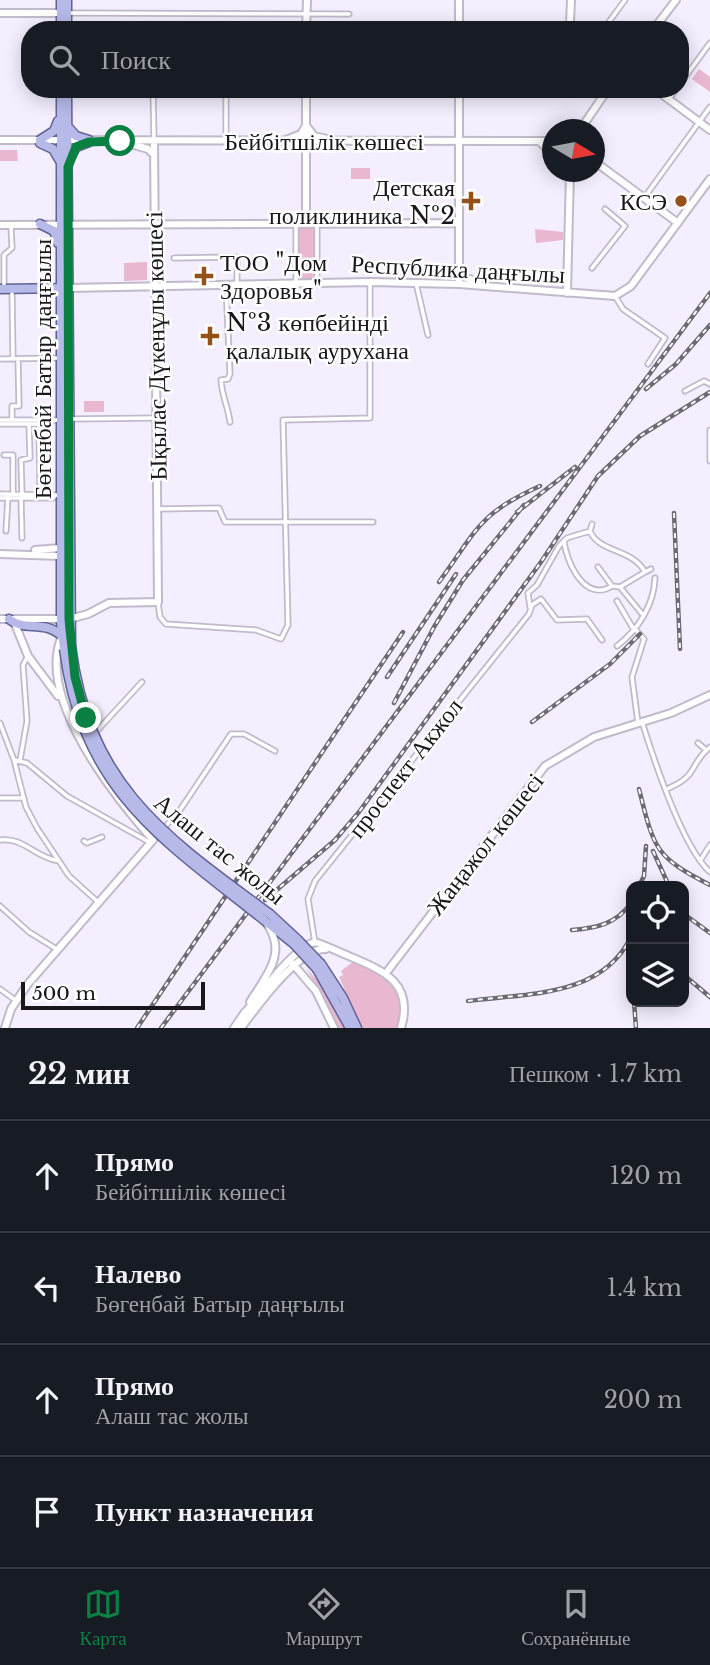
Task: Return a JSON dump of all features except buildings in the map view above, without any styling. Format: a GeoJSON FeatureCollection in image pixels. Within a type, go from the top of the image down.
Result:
{"type":"FeatureCollection","features":[{"type":"Feature","properties":{"kind":"main road"},"geometry":{"type":"LineString","coordinates":[[61,0],[65,21]]}},
{"type":"Feature","properties":{"kind":"main road"},"geometry":{"type":"LineString","coordinates":[[63,21],[67,0]]}},
{"type":"Feature","properties":{"kind":"main road"},"geometry":{"type":"LineString","coordinates":[[306,21],[307,0]]}},
{"type":"Feature","properties":{"kind":"main road"},"geometry":{"type":"LineString","coordinates":[[458,0],[458,21]]}},
{"type":"Feature","properties":{"kind":"main road"},"geometry":{"type":"LineString","coordinates":[[570,21],[571,0]]}},
{"type":"Feature","properties":{"kind":"main road"},"geometry":{"type":"LineString","coordinates":[[660,21],[676,0]]}},
{"type":"Feature","properties":{"kind":"main road"},"geometry":{"type":"LineString","coordinates":[[0,13],[64,13]]}},
{"type":"Feature","properties":{"kind":"main road","name":"Бөгенбай Батыр даңғылы"},"geometry":{"type":"LineString","coordinates":[[61,98],[64,225],[58,495],[67,647]]}},
{"type":"Feature","properties":{"kind":"main road","name":"Бөгенбай Батыр даңғылы"},"geometry":{"type":"LineString","coordinates":[[64,141],[68,122],[68,98]]}},
{"type":"Feature","properties":{"kind":"main road"},"geometry":{"type":"LineString","coordinates":[[306,98],[306,223]]}},
{"type":"Feature","properties":{"kind":"main road"},"geometry":{"type":"LineString","coordinates":[[459,98],[459,284]]}},
{"type":"Feature","properties":{"kind":"main road"},"geometry":{"type":"LineString","coordinates":[[586,119],[601,98]]}},
{"type":"Feature","properties":{"kind":"main road"},"geometry":{"type":"LineString","coordinates":[[669,99],[710,130]]}},
{"type":"Feature","properties":{"kind":"main road"},"geometry":{"type":"LineString","coordinates":[[61,104],[54,131],[40,142],[53,149],[64,166],[73,150],[91,141]]}},
{"type":"Feature","properties":{"kind":"main road"},"geometry":{"type":"LineString","coordinates":[[68,122],[72,134],[91,141]]}},
{"type":"Feature","properties":{"kind":"main road"},"geometry":{"type":"LineString","coordinates":[[281,141],[301,134],[307,122]]}},
{"type":"Feature","properties":{"kind":"main road"},"geometry":{"type":"LineString","coordinates":[[307,122],[314,136],[332,142]]}},
{"type":"Feature","properties":{"kind":"main road"},"geometry":{"type":"LineString","coordinates":[[127,141],[148,149],[154,158]]}},
{"type":"Feature","properties":{"kind":"main road","name":"Ықылас Дүкенұлы көшесі"},"geometry":{"type":"LineString","coordinates":[[154,141],[158,603]]}},
{"type":"Feature","properties":{"kind":"main road"},"geometry":{"type":"LineString","coordinates":[[154,158],[158,149],[169,141]]}},
{"type":"Feature","properties":{"kind":"main road"},"geometry":{"type":"LineString","coordinates":[[539,141],[542,144]]}},
{"type":"Feature","properties":{"kind":"main road","name":"Бейбітшілік көшесі"},"geometry":{"type":"LineString","coordinates":[[0,142],[542,141]]}},
{"type":"Feature","properties":{"kind":"main road"},"geometry":{"type":"LineString","coordinates":[[605,169],[678,223]]}},
{"type":"Feature","properties":{"kind":"main road"},"geometry":{"type":"LineString","coordinates":[[617,295],[631,286],[710,179]]}},
{"type":"Feature","properties":{"kind":"main road"},"geometry":{"type":"LineString","coordinates":[[567,293],[570,182]]}},
{"type":"Feature","properties":{"kind":"main road"},"geometry":{"type":"LineString","coordinates":[[142,223],[155,235]]}},
{"type":"Feature","properties":{"kind":"main road"},"geometry":{"type":"LineString","coordinates":[[0,225],[459,223]]}},
{"type":"Feature","properties":{"kind":"main road"},"geometry":{"type":"LineString","coordinates":[[40,224],[54,231],[61,253]]}},
{"type":"Feature","properties":{"kind":"main road","name":"Бөгенбай Батыр даңғылы"},"geometry":{"type":"LineString","coordinates":[[64,225],[61,253],[61,420],[65,619],[62,636],[67,647]]}},
{"type":"Feature","properties":{"kind":"main road"},"geometry":{"type":"LineString","coordinates":[[459,263],[465,277],[491,287]]}},
{"type":"Feature","properties":{"kind":"main road","name":"Республика даңғылы"},"geometry":{"type":"LineString","coordinates":[[5,288],[370,282],[459,284],[617,295]]}},
{"type":"Feature","properties":{"kind":"main road"},"geometry":{"type":"LineString","coordinates":[[38,289],[56,300],[61,319]]}},
{"type":"Feature","properties":{"kind":"main road"},"geometry":{"type":"LineString","coordinates":[[0,552],[61,552]]}},
{"type":"Feature","properties":{"kind":"main road"},"geometry":{"type":"LineString","coordinates":[[8,621],[65,619],[88,614],[109,603],[158,603]]}},
{"type":"Feature","properties":{"kind":"main road"},"geometry":{"type":"LineString","coordinates":[[5,1028],[16,1000],[152,842],[120,802],[84,744],[65,706],[57,687],[56,673],[62,636],[50,626],[8,621]]}},
{"type":"Feature","properties":{"kind":"main road"},"geometry":{"type":"LineString","coordinates":[[8,621],[28,656],[65,706]]}},
{"type":"Feature","properties":{"kind":"main road","name":"Алаш тас жолы"},"geometry":{"type":"LineString","coordinates":[[67,647],[84,711],[105,760],[120,783],[159,828],[296,942],[343,998],[357,1028]]}},
{"type":"Feature","properties":{"kind":"main road","name":"Жаңажол көшесі"},"geometry":{"type":"LineString","coordinates":[[386,973],[540,770],[594,737],[640,723],[710,695]]}},
{"type":"Feature","properties":{"kind":"main road"},"geometry":{"type":"LineString","coordinates":[[234,1028],[271,970],[275,956],[275,940],[267,917]]}},
{"type":"Feature","properties":{"kind":"main road"},"geometry":{"type":"LineString","coordinates":[[243,1015],[308,945],[335,951],[386,973],[396,981],[404,1010],[401,1028]]}},
{"type":"Feature","properties":{"kind":"main road"},"geometry":{"type":"LineString","coordinates":[[241,1028],[293,963],[315,946]]}},
{"type":"Feature","properties":{"kind":"main road"},"geometry":{"type":"LineString","coordinates":[[304,957],[301,966],[305,976]]}},
{"type":"Feature","properties":{"kind":"main road"},"geometry":{"type":"LineString","coordinates":[[293,963],[316,991],[334,1028]]}},
{"type":"Feature","properties":{"kind":"main road","name":"Алаш тас жолы"},"geometry":{"type":"LineString","coordinates":[[319,967],[349,1028]]}},
{"type":"Feature","properties":{"kind":"main road"},"geometry":{"type":"LineString","coordinates":[[286,975],[295,971],[305,976]]}},
{"type":"Feature","properties":{"kind":"street"},"geometry":{"type":"LineString","coordinates":[[610,21],[625,0]]}},
{"type":"Feature","properties":{"kind":"street"},"geometry":{"type":"LineString","coordinates":[[64,13],[349,14]]}},
{"type":"Feature","properties":{"kind":"street"},"geometry":{"type":"LineString","coordinates":[[689,72],[710,43]]}},
{"type":"Feature","properties":{"kind":"street","name":"Ықылас Дүкенұлы көшесі"},"geometry":{"type":"LineString","coordinates":[[153,98],[154,141]]}},
{"type":"Feature","properties":{"kind":"street"},"geometry":{"type":"LineString","coordinates":[[226,98],[226,141]]}},
{"type":"Feature","properties":{"kind":"street"},"geometry":{"type":"LineString","coordinates":[[645,198],[710,107]]}},
{"type":"Feature","properties":{"kind":"street"},"geometry":{"type":"LineString","coordinates":[[592,268],[625,226],[605,209]]}},
{"type":"Feature","properties":{"kind":"street"},"geometry":{"type":"LineString","coordinates":[[317,223],[317,283]]}},
{"type":"Feature","properties":{"kind":"street"},"geometry":{"type":"LineString","coordinates":[[11,224],[12,248],[3,257],[19,406],[12,406],[12,420]]}},
{"type":"Feature","properties":{"kind":"street"},"geometry":{"type":"LineString","coordinates":[[296,224],[296,284]]}},
{"type":"Feature","properties":{"kind":"street"},"geometry":{"type":"LineString","coordinates":[[174,258],[237,257],[237,285]]}},
{"type":"Feature","properties":{"kind":"street"},"geometry":{"type":"LineString","coordinates":[[158,603],[161,621],[169,625],[253,630],[281,639],[288,625],[284,420],[370,418],[370,282]]}},
{"type":"Feature","properties":{"kind":"street"},"geometry":{"type":"LineString","coordinates":[[416,283],[428,335]]}},
{"type":"Feature","properties":{"kind":"street"},"geometry":{"type":"LineString","coordinates":[[226,285],[230,374],[228,379],[221,380],[222,401],[228,409],[230,422]]}},
{"type":"Feature","properties":{"kind":"street"},"geometry":{"type":"LineString","coordinates":[[617,295],[623,309],[665,338],[648,364]]}},
{"type":"Feature","properties":{"kind":"street"},"geometry":{"type":"LineString","coordinates":[[0,359],[61,358]]}},
{"type":"Feature","properties":{"kind":"street"},"geometry":{"type":"LineString","coordinates":[[685,391],[704,380],[710,384]]}},
{"type":"Feature","properties":{"kind":"street"},"geometry":{"type":"LineString","coordinates":[[0,422],[156,418]]}},
{"type":"Feature","properties":{"kind":"street"},"geometry":{"type":"LineString","coordinates":[[0,422],[39,424],[61,420]]}},
{"type":"Feature","properties":{"kind":"street"},"geometry":{"type":"LineString","coordinates":[[22,538],[21,460],[30,458],[29,424]]}},
{"type":"Feature","properties":{"kind":"street"},"geometry":{"type":"LineString","coordinates":[[39,424],[40,495]]}},
{"type":"Feature","properties":{"kind":"street"},"geometry":{"type":"LineString","coordinates":[[710,430],[710,461]]}},
{"type":"Feature","properties":{"kind":"street"},"geometry":{"type":"LineString","coordinates":[[4,455],[13,455],[6,531]]}},
{"type":"Feature","properties":{"kind":"street"},"geometry":{"type":"LineString","coordinates":[[22,496],[58,495]]}},
{"type":"Feature","properties":{"kind":"street"},"geometry":{"type":"LineString","coordinates":[[0,496],[52,498],[58,495]]}},
{"type":"Feature","properties":{"kind":"street"},"geometry":{"type":"LineString","coordinates":[[158,509],[219,508],[225,522],[373,522]]}},
{"type":"Feature","properties":{"kind":"street"},"geometry":{"type":"LineString","coordinates":[[592,524],[590,531],[593,538],[607,548],[632,556],[645,572]]}},
{"type":"Feature","properties":{"kind":"street"},"geometry":{"type":"LineString","coordinates":[[590,531],[564,541],[570,564],[584,586],[598,590],[611,586],[620,587],[652,569]]}},
{"type":"Feature","properties":{"kind":"street","name":"проспект Акжол"},"geometry":{"type":"LineString","coordinates":[[315,946],[308,898],[314,881],[529,614],[531,606],[528,593],[537,585],[548,561],[564,541]]}},
{"type":"Feature","properties":{"kind":"street"},"geometry":{"type":"LineString","coordinates":[[598,567],[611,586]]}},
{"type":"Feature","properties":{"kind":"street"},"geometry":{"type":"LineString","coordinates":[[617,646],[635,630],[650,604],[655,578]]}},
{"type":"Feature","properties":{"kind":"street"},"geometry":{"type":"LineString","coordinates":[[620,587],[643,615]]}},
{"type":"Feature","properties":{"kind":"street"},"geometry":{"type":"LineString","coordinates":[[531,606],[541,599],[557,620],[587,618],[602,640]]}},
{"type":"Feature","properties":{"kind":"street"},"geometry":{"type":"LineString","coordinates":[[617,601],[635,630],[644,639],[632,677],[640,723],[682,832],[700,862],[710,872]]}},
{"type":"Feature","properties":{"kind":"street"},"geometry":{"type":"LineString","coordinates":[[17,760],[27,721],[23,665],[28,656]]}},
{"type":"Feature","properties":{"kind":"street"},"geometry":{"type":"LineString","coordinates":[[84,744],[142,682]]}},
{"type":"Feature","properties":{"kind":"street"},"geometry":{"type":"LineString","coordinates":[[0,723],[2,734],[17,760],[23,797],[37,828],[69,876],[91,893],[99,904]]}},
{"type":"Feature","properties":{"kind":"street"},"geometry":{"type":"LineString","coordinates":[[17,760],[67,796],[152,842],[231,734],[244,734],[275,751]]}},
{"type":"Feature","properties":{"kind":"street"},"geometry":{"type":"LineString","coordinates":[[667,789],[687,780],[708,748],[698,743]]}},
{"type":"Feature","properties":{"kind":"street"},"geometry":{"type":"LineString","coordinates":[[0,798],[23,797]]}},
{"type":"Feature","properties":{"kind":"street"},"geometry":{"type":"LineString","coordinates":[[84,841],[87,843],[102,837]]}},
{"type":"Feature","properties":{"kind":"street"},"geometry":{"type":"LineString","coordinates":[[0,840],[16,841],[45,859],[59,861]]}},
{"type":"Feature","properties":{"kind":"street"},"geometry":{"type":"LineString","coordinates":[[700,862],[710,845]]}},
{"type":"Feature","properties":{"kind":"street"},"geometry":{"type":"LineString","coordinates":[[0,906],[29,932],[58,950]]}},
{"type":"Feature","properties":{"kind":"street"},"geometry":{"type":"LineString","coordinates":[[0,989],[16,1000]]}},
{"type":"Feature","properties":{"kind":"shaded area"},"geometry":{"type":"Polygon","coordinates":[[[699,69],[710,77],[710,92],[692,79],[699,69]]]}},
{"type":"Feature","properties":{"kind":"shaded area"},"geometry":{"type":"Polygon","coordinates":[[[0,150],[17,150],[18,161],[0,161],[0,150]]]}},
{"type":"Feature","properties":{"kind":"shaded area"},"geometry":{"type":"Polygon","coordinates":[[[351,168],[370,168],[370,179],[351,179],[351,168]]]}},
{"type":"Feature","properties":{"kind":"shaded area"},"geometry":{"type":"Polygon","coordinates":[[[299,228],[316,228],[315,279],[299,279],[299,228]]]}},
{"type":"Feature","properties":{"kind":"shaded area"},"geometry":{"type":"Polygon","coordinates":[[[535,229],[563,232],[563,240],[536,243],[535,229]]]}},
{"type":"Feature","properties":{"kind":"shaded area"},"geometry":{"type":"Polygon","coordinates":[[[147,262],[147,280],[124,281],[124,263],[147,262]]]}},
{"type":"Feature","properties":{"kind":"shaded area"},"geometry":{"type":"Polygon","coordinates":[[[84,401],[104,401],[104,412],[84,412],[84,401]]]}},
{"type":"Feature","properties":{"kind":"shaded area"},"geometry":{"type":"Polygon","coordinates":[[[354,961],[395,985],[402,1009],[398,1028],[362,1028],[339,977],[343,975],[341,971],[354,961]]]}},
{"type":"Feature","properties":{"kind":"shaded area"},"geometry":{"type":"Polygon","coordinates":[[[306,968],[319,982],[345,1028],[337,1028],[331,1011],[306,968]]]}},
{"type":"Feature","properties":{"kind":"railway"},"geometry":{"type":"LineString","coordinates":[[161,1028],[710,293]]}},
{"type":"Feature","properties":{"kind":"railway"},"geometry":{"type":"LineString","coordinates":[[646,389],[676,364],[710,325]]}},
{"type":"Feature","properties":{"kind":"railway"},"geometry":{"type":"LineString","coordinates":[[265,900],[335,840],[359,812],[541,562],[598,476],[640,436],[710,392]]}},
{"type":"Feature","properties":{"kind":"railway"},"geometry":{"type":"LineString","coordinates":[[517,512],[575,467]]}},
{"type":"Feature","properties":{"kind":"railway"},"geometry":{"type":"LineString","coordinates":[[439,582],[480,525],[503,505],[540,486]]}},
{"type":"Feature","properties":{"kind":"railway"},"geometry":{"type":"LineString","coordinates":[[394,703],[434,627],[463,580],[524,505]]}},
{"type":"Feature","properties":{"kind":"railway"},"geometry":{"type":"LineString","coordinates":[[674,513],[680,649]]}},
{"type":"Feature","properties":{"kind":"railway"},"geometry":{"type":"LineString","coordinates":[[387,677],[456,574]]}},
{"type":"Feature","properties":{"kind":"railway"},"geometry":{"type":"LineString","coordinates":[[137,1028],[403,632]]}},
{"type":"Feature","properties":{"kind":"railway"},"geometry":{"type":"LineString","coordinates":[[532,722],[610,664],[640,634]]}},
{"type":"Feature","properties":{"kind":"railway"},"geometry":{"type":"LineString","coordinates":[[639,789],[649,825],[660,849],[678,867],[710,885]]}},
{"type":"Feature","properties":{"kind":"railway"},"geometry":{"type":"LineString","coordinates":[[642,881],[646,846]]}},
{"type":"Feature","properties":{"kind":"railway"},"geometry":{"type":"LineString","coordinates":[[653,851],[667,881]]}},
{"type":"Feature","properties":{"kind":"railway"},"geometry":{"type":"LineString","coordinates":[[572,930],[605,924],[626,909]]}},
{"type":"Feature","properties":{"kind":"railway"},"geometry":{"type":"LineString","coordinates":[[689,918],[710,933]]}},
{"type":"Feature","properties":{"kind":"railway"},"geometry":{"type":"LineString","coordinates":[[468,1001],[538,993],[582,982],[601,972],[618,957],[626,944]]}},
{"type":"Feature","properties":{"kind":"railway"},"geometry":{"type":"LineString","coordinates":[[689,979],[710,997]]}},
{"type":"Feature","properties":{"kind":"railway"},"geometry":{"type":"LineString","coordinates":[[634,1007],[636,1028]]}},
{"type":"Feature","properties":{"kind":"place","name":"Детская поликлиника №2"},"geometry":{"type":"Point","coordinates":[471,201]}},
{"type":"Feature","properties":{"kind":"place","name":"КСЭ"},"geometry":{"type":"Point","coordinates":[681,201]}},
{"type":"Feature","properties":{"kind":"place","name":"ТОО \"Дом Здоровья\""},"geometry":{"type":"Point","coordinates":[204,276]}},
{"type":"Feature","properties":{"kind":"place","name":"№3 көпбейінді қалалық аурухана"},"geometry":{"type":"Point","coordinates":[210,336]}},
{"type":"Feature","properties":{"kind":"route"},"geometry":{"type":"LineString","coordinates":[[86,718],[75,677],[69,619],[68,167],[76,147],[96,141],[120,141]]}}]}
